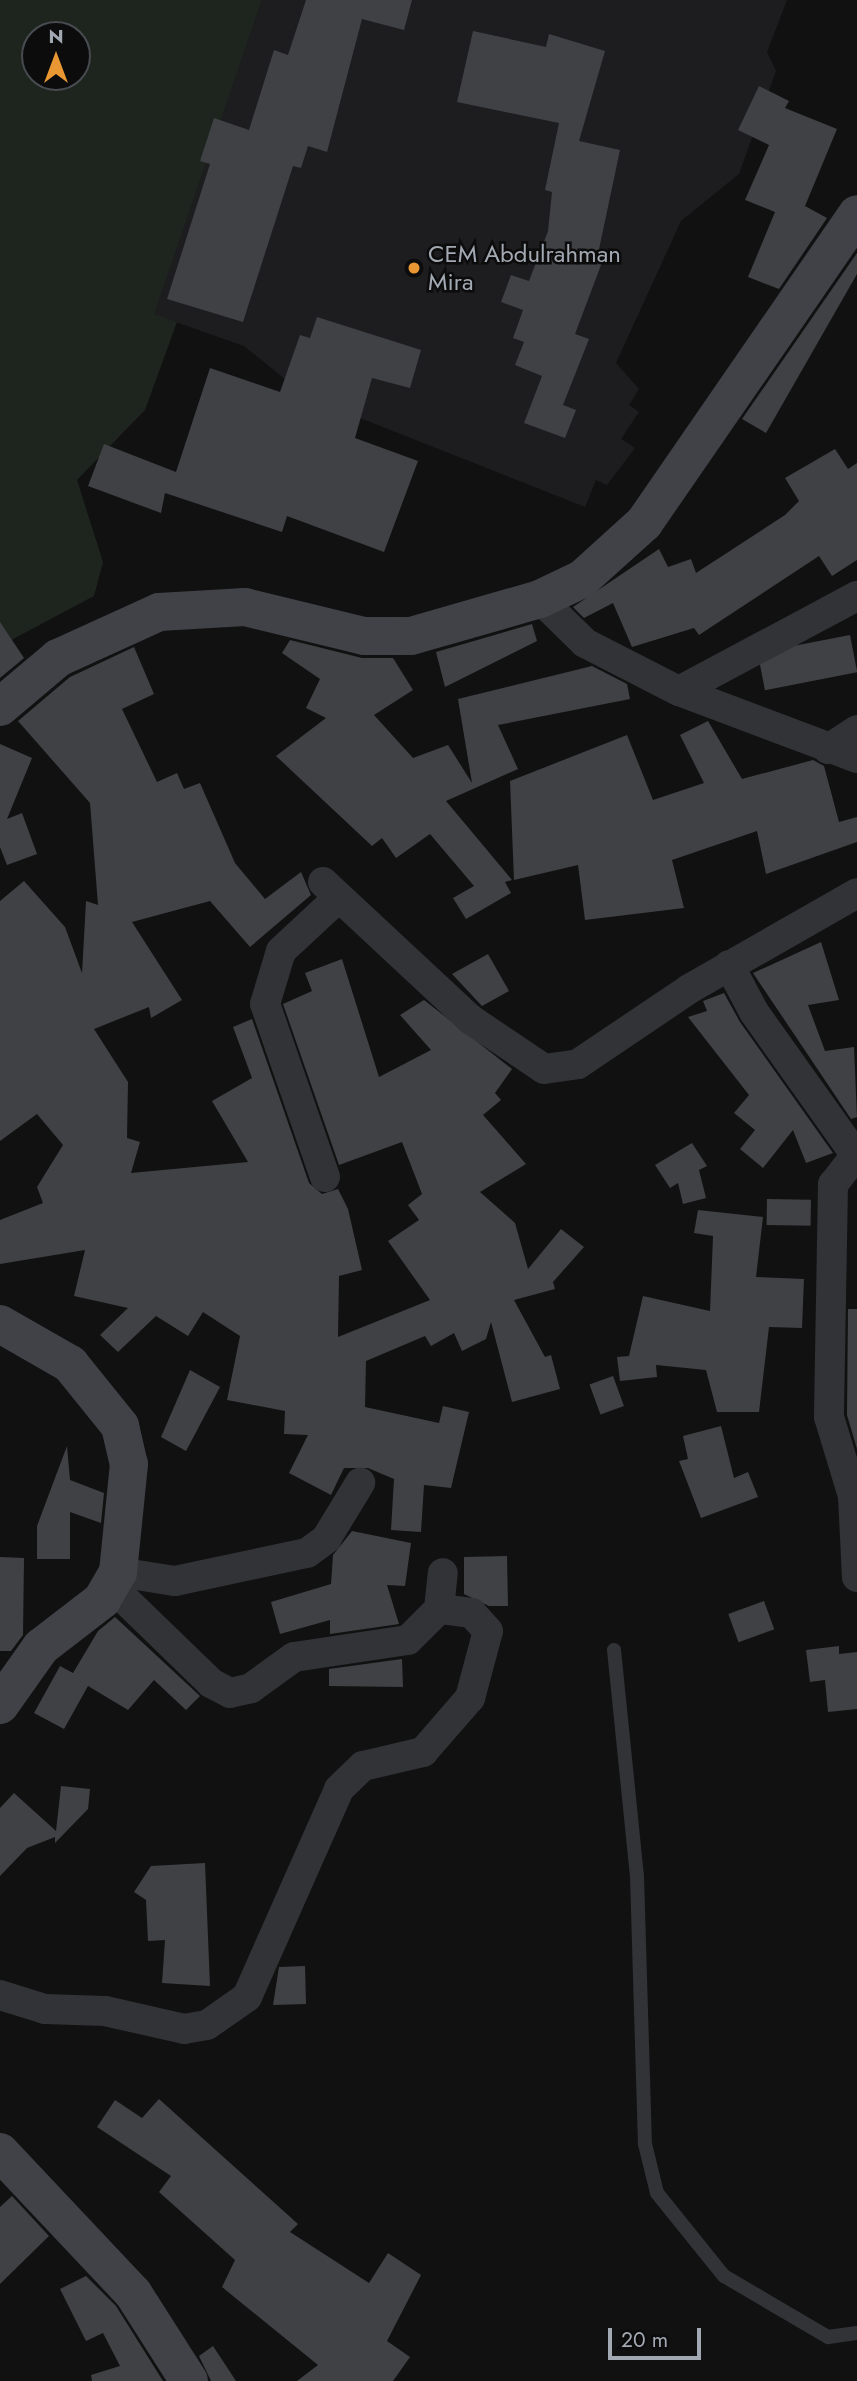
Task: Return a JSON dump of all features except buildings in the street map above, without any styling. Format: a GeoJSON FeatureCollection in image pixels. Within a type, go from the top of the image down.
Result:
{"type":"FeatureCollection","features":[{"type":"Feature","properties":{"kind":"main road"},"geometry":{"type":"LineString","coordinates":[[0,707],[58,659],[159,612],[245,607],[364,636],[411,636],[540,599],[582,579],[644,523],[857,214]]}},
{"type":"Feature","properties":{"kind":"main road"},"geometry":{"type":"LineString","coordinates":[[0,1324],[70,1364],[120,1426],[129,1464],[114,1579],[102,1600],[41,1647],[0,1705]]}},
{"type":"Feature","properties":{"kind":"main road"},"geometry":{"type":"LineString","coordinates":[[0,2152],[133,2293],[189,2381]]}},
{"type":"Feature","properties":{"kind":"street"},"geometry":{"type":"LineString","coordinates":[[679,691],[857,596]]}},
{"type":"Feature","properties":{"kind":"street"},"geometry":{"type":"LineString","coordinates":[[540,599],[585,643],[679,691],[857,758]]}},
{"type":"Feature","properties":{"kind":"street"},"geometry":{"type":"LineString","coordinates":[[828,749],[857,730]]}},
{"type":"Feature","properties":{"kind":"street"},"geometry":{"type":"LineString","coordinates":[[325,1177],[265,1004],[281,951],[330,890],[470,1019],[544,1069],[578,1064],[729,965],[857,893]]}},
{"type":"Feature","properties":{"kind":"street"},"geometry":{"type":"LineString","coordinates":[[729,965],[754,1012],[856,1156],[833,1184],[829,1417],[853,1496],[857,1577]]}},
{"type":"Feature","properties":{"kind":"street"},"geometry":{"type":"LineString","coordinates":[[114,1579],[175,1581],[307,1553],[326,1539],[360,1483]]}},
{"type":"Feature","properties":{"kind":"street"},"geometry":{"type":"LineString","coordinates":[[114,1579],[211,1683],[230,1693],[251,1688],[294,1657],[408,1640],[439,1609],[443,1573]]}},
{"type":"Feature","properties":{"kind":"street"},"geometry":{"type":"LineString","coordinates":[[0,1995],[46,2009],[124,2014],[184,2029],[207,2025],[247,1997],[338,1789],[363,1766],[423,1752],[470,1698],[488,1631],[472,1613],[439,1609]]}},
{"type":"Feature","properties":{"kind":"lane"},"geometry":{"type":"LineString","coordinates":[[614,1650],[637,1875],[645,2144],[657,2193],[724,2276],[828,2336],[857,2333]]}},
{"type":"Feature","properties":{"kind":"shaded area"},"geometry":{"type":"Polygon","coordinates":[[[0,0],[262,0],[154,314],[177,322],[145,410],[77,480],[103,562],[94,596],[0,646],[0,0]]]}},
{"type":"Feature","properties":{"kind":"shaded area","name":"CEM Abdulrahman Mira"},"geometry":{"type":"Polygon","coordinates":[[[262,0],[787,0],[767,52],[776,71],[739,174],[681,221],[616,363],[639,389],[629,405],[639,412],[621,439],[635,448],[607,485],[596,480],[585,507],[307,397],[244,346],[153,314],[262,0]]]}},
{"type":"Feature","properties":{"kind":"place","name":"CEM Abdulrahman Mira"},"geometry":{"type":"Point","coordinates":[414,268]}}]}
